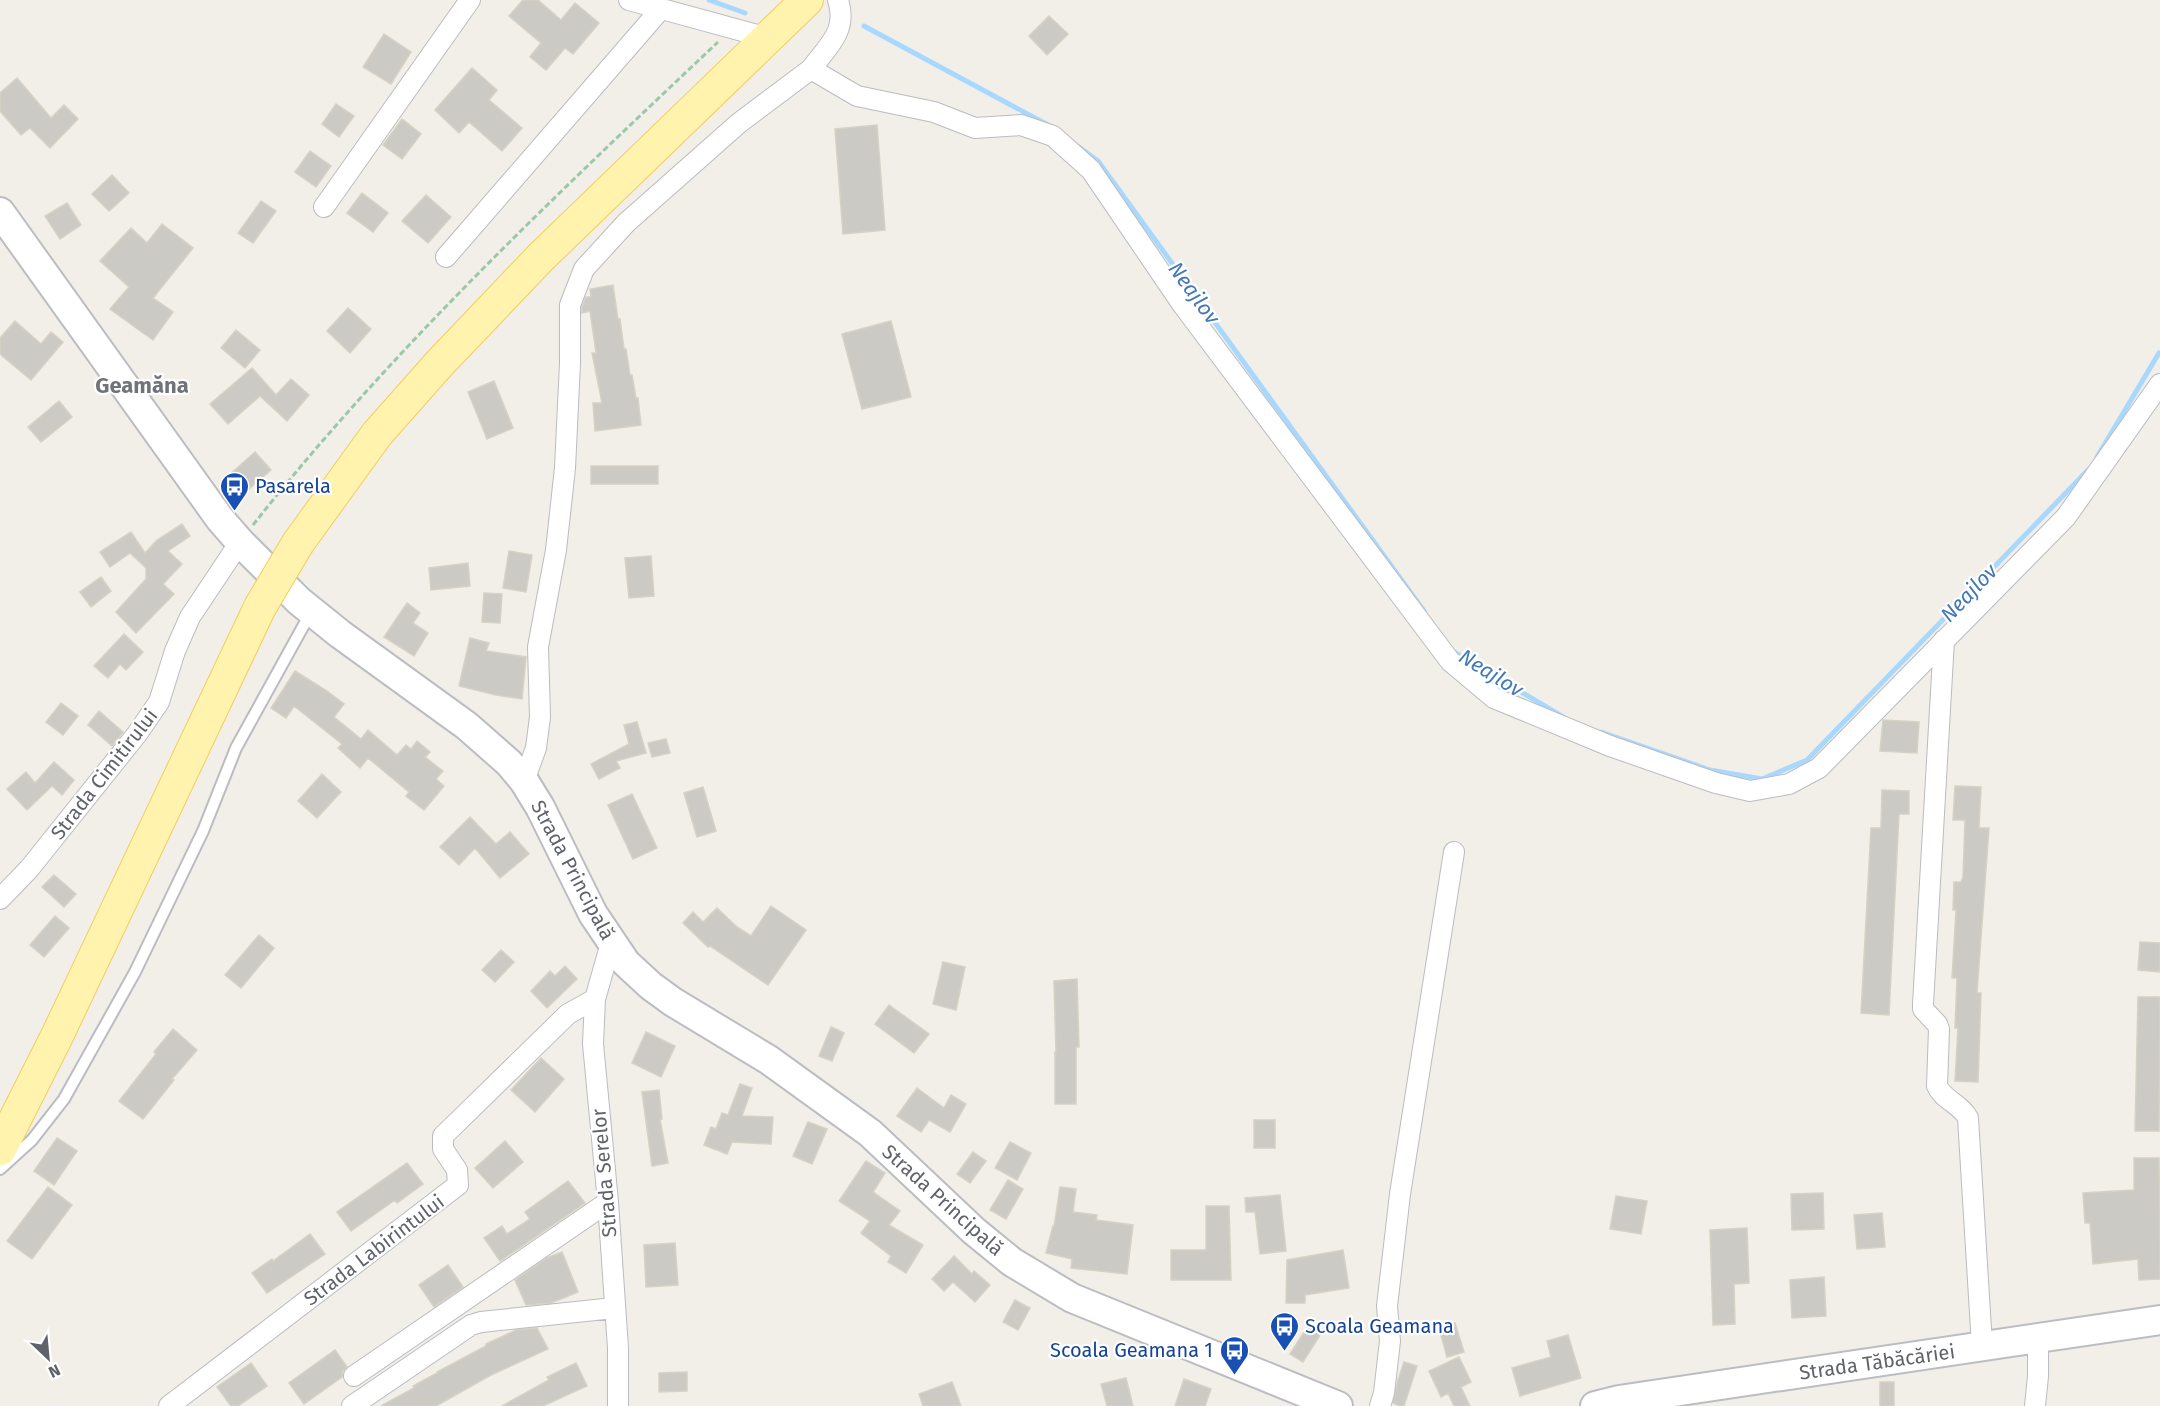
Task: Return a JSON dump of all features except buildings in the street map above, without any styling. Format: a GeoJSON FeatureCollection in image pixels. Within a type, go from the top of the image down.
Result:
{"type":"FeatureCollection","features":[{"type":"Feature","properties":{"kind":"main road"},"geometry":{"type":"LineString","coordinates":[[0,1149],[57,1036],[260,607],[298,543],[377,434],[447,356],[540,258],[807,0]]}},
{"type":"Feature","properties":{"kind":"main road","name":"Strada Principală"},"geometry":{"type":"LineString","coordinates":[[0,212],[220,519],[240,542],[312,612],[467,726],[509,763],[540,807],[592,914],[626,963],[651,986],[673,1002],[769,1060],[870,1133],[974,1232],[1012,1262],[1072,1298],[1335,1405]]}},
{"type":"Feature","properties":{"kind":"main road","name":"Strada Tăbăcăriei"},"geometry":{"type":"LineString","coordinates":[[1595,1406],[1619,1400],[2160,1320]]}},
{"type":"Feature","properties":{"kind":"street"},"geometry":{"type":"LineString","coordinates":[[324,207],[470,0]]}},
{"type":"Feature","properties":{"kind":"street"},"geometry":{"type":"LineString","coordinates":[[629,0],[768,38]]}},
{"type":"Feature","properties":{"kind":"street"},"geometry":{"type":"LineString","coordinates":[[524,782],[536,748],[540,717],[538,647],[556,550],[565,468],[570,304],[584,269],[626,224],[739,123],[811,69],[840,31],[842,12],[838,0]]}},
{"type":"Feature","properties":{"kind":"street"},"geometry":{"type":"LineString","coordinates":[[446,257],[660,10]]}},
{"type":"Feature","properties":{"kind":"street"},"geometry":{"type":"LineString","coordinates":[[811,69],[857,96],[934,112],[975,128],[1021,125],[1053,136],[1091,170],[1182,304],[1449,661],[1494,698],[1610,746],[1716,783],[1750,791],[1789,784],[1819,768],[2066,517],[2160,384]]}},
{"type":"Feature","properties":{"kind":"street","name":"Strada Cimitirului"},"geometry":{"type":"LineString","coordinates":[[0,899],[30,869],[137,734],[159,702],[190,618],[240,542]]}},
{"type":"Feature","properties":{"kind":"street"},"geometry":{"type":"LineString","coordinates":[[1944,640],[1923,1009],[1939,1029],[1937,1086],[1940,1092],[1965,1112],[1968,1118],[1983,1346]]}},
{"type":"Feature","properties":{"kind":"street"},"geometry":{"type":"LineString","coordinates":[[1380,1406],[1384,1393],[1390,1341],[1387,1306],[1394,1235],[1454,852]]}},
{"type":"Feature","properties":{"kind":"street","name":"Strada Serelor"},"geometry":{"type":"LineString","coordinates":[[611,943],[595,999],[593,1044],[608,1202],[618,1348],[618,1406]]}},
{"type":"Feature","properties":{"kind":"street","name":"Strada Labirintului"},"geometry":{"type":"LineString","coordinates":[[169,1406],[458,1185],[457,1170],[443,1149],[443,1136],[568,1014],[595,999]]}},
{"type":"Feature","properties":{"kind":"street"},"geometry":{"type":"LineString","coordinates":[[354,1376],[608,1202]]}},
{"type":"Feature","properties":{"kind":"street"},"geometry":{"type":"LineString","coordinates":[[352,1406],[471,1325],[614,1308]]}},
{"type":"Feature","properties":{"kind":"street"},"geometry":{"type":"LineString","coordinates":[[2035,1406],[2038,1338]]}},
{"type":"Feature","properties":{"kind":"lane"},"geometry":{"type":"LineString","coordinates":[[0,1169],[32,1140],[64,1099],[140,962],[203,831],[236,748],[312,612]]}},
{"type":"Feature","properties":{"kind":"path"},"geometry":{"type":"LineString","coordinates":[[240,542],[296,471],[422,332],[733,28]]}},
{"type":"Feature","properties":{"kind":"waterway","name":"Neajlov"},"geometry":{"type":"LineString","coordinates":[[709,0],[745,13]]}},
{"type":"Feature","properties":{"kind":"waterway","name":"Neajlov"},"geometry":{"type":"LineString","coordinates":[[864,26],[1050,126]]}},
{"type":"Feature","properties":{"kind":"waterway","name":"Neajlov"},"geometry":{"type":"LineString","coordinates":[[1079,147],[1098,161],[1424,611]]}},
{"type":"Feature","properties":{"kind":"waterway","name":"Neajlov"},"geometry":{"type":"LineString","coordinates":[[2097,457],[2159,353]]}},
{"type":"Feature","properties":{"kind":"waterway","name":"Neajlov"},"geometry":{"type":"LineString","coordinates":[[1601,732],[1710,770],[1762,779],[1807,760],[2088,470]]}},
{"type":"Feature","properties":{"kind":"waterway","name":"Neajlov"},"geometry":{"type":"LineString","coordinates":[[1454,652],[1565,718]]}},
{"type":"Feature","properties":{"kind":"place","name":"Pasarela"},"geometry":{"type":"Point","coordinates":[234,512]}},
{"type":"Feature","properties":{"kind":"place","name":"Scoala Geamana"},"geometry":{"type":"Point","coordinates":[1284,1352]}},
{"type":"Feature","properties":{"kind":"place","name":"Scoala Geamana 1"},"geometry":{"type":"Point","coordinates":[1234,1376]}},
{"type":"Feature","properties":{"kind":"district","name":"Geamăna"},"geometry":{"type":"Point","coordinates":[142,385]}}]}
